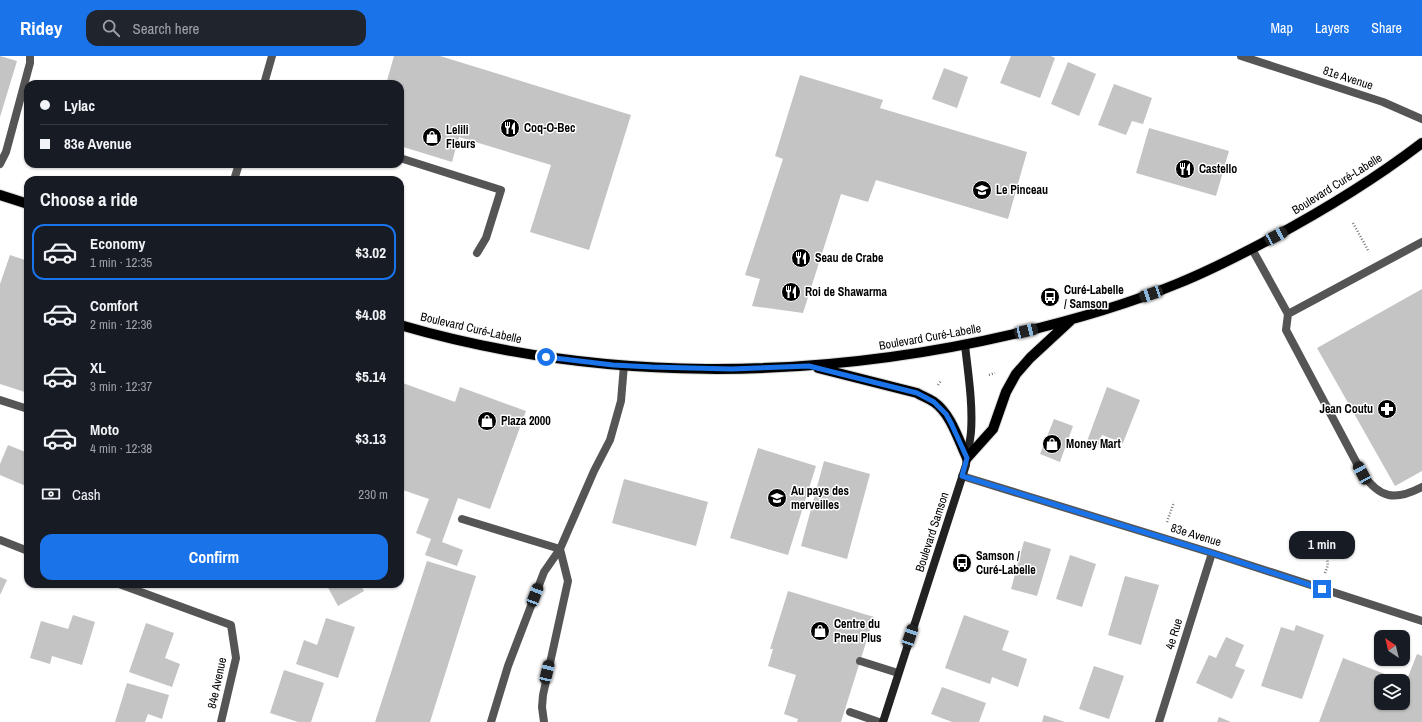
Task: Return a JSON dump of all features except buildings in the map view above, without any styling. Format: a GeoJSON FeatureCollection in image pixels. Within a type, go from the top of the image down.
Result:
{"type":"FeatureCollection","features":[{"type":"Feature","properties":{"kind":"main road","name":"Boulevard Curé-Labelle"},"geometry":{"type":"LineString","coordinates":[[404,325],[464,342],[505,350],[558,359],[624,366],[731,369],[809,366],[874,360],[965,345],[1072,320],[1181,282],[1252,249],[1345,196],[1396,162],[1422,142]]}},
{"type":"Feature","properties":{"kind":"main road"},"geometry":{"type":"LineString","coordinates":[[0,195],[24,203]]}},
{"type":"Feature","properties":{"kind":"main road"},"geometry":{"type":"LineString","coordinates":[[809,366],[917,393],[929,398],[946,414],[967,458],[993,429],[1006,392],[1016,374],[1030,358],[1072,320]]}},
{"type":"Feature","properties":{"kind":"street"},"geometry":{"type":"LineString","coordinates":[[25,80],[30,63],[30,56]]}},
{"type":"Feature","properties":{"kind":"street"},"geometry":{"type":"LineString","coordinates":[[265,80],[272,56]]}},
{"type":"Feature","properties":{"kind":"street","name":"81e Avenue"},"geometry":{"type":"LineString","coordinates":[[1242,56],[1383,102],[1422,119]]}},
{"type":"Feature","properties":{"kind":"street"},"geometry":{"type":"LineString","coordinates":[[0,164],[6,152],[24,85]]}},
{"type":"Feature","properties":{"kind":"street"},"geometry":{"type":"LineString","coordinates":[[404,159],[501,190],[486,238],[477,253]]}},
{"type":"Feature","properties":{"kind":"street"},"geometry":{"type":"LineString","coordinates":[[1288,314],[1422,242]]}},
{"type":"Feature","properties":{"kind":"street"},"geometry":{"type":"LineString","coordinates":[[1252,249],[1288,314],[1286,330],[1368,482],[1380,492],[1398,496],[1422,487]]}},
{"type":"Feature","properties":{"kind":"street","name":"Boulevard Samson"},"geometry":{"type":"LineString","coordinates":[[883,722],[967,458],[971,432],[971,416],[969,377],[965,345]]}},
{"type":"Feature","properties":{"kind":"street"},"geometry":{"type":"LineString","coordinates":[[490,722],[508,666],[544,572],[560,549],[594,471],[610,440],[622,401],[624,366]]}},
{"type":"Feature","properties":{"kind":"street"},"geometry":{"type":"LineString","coordinates":[[0,400],[24,408]]}},
{"type":"Feature","properties":{"kind":"street","name":"83e Avenue"},"geometry":{"type":"LineString","coordinates":[[962,476],[1212,553],[1422,621]]}},
{"type":"Feature","properties":{"kind":"street"},"geometry":{"type":"LineString","coordinates":[[462,519],[560,549]]}},
{"type":"Feature","properties":{"kind":"street"},"geometry":{"type":"LineString","coordinates":[[0,540],[24,549]]}},
{"type":"Feature","properties":{"kind":"street"},"geometry":{"type":"LineString","coordinates":[[544,722],[542,707],[543,695],[568,581],[560,549]]}},
{"type":"Feature","properties":{"kind":"street","name":"4e Rue"},"geometry":{"type":"LineString","coordinates":[[1159,722],[1212,553]]}},
{"type":"Feature","properties":{"kind":"street","name":"84e Avenue"},"geometry":{"type":"LineString","coordinates":[[130,588],[231,625],[236,658],[221,722]]}},
{"type":"Feature","properties":{"kind":"street"},"geometry":{"type":"LineString","coordinates":[[860,661],[898,673]]}},
{"type":"Feature","properties":{"kind":"street"},"geometry":{"type":"LineString","coordinates":[[850,712],[879,722]]}},
{"type":"Feature","properties":{"kind":"path"},"geometry":{"type":"LineString","coordinates":[[1353,223],[1360,236]]}},
{"type":"Feature","properties":{"kind":"path"},"geometry":{"type":"LineString","coordinates":[[989,375],[996,373],[995,367]]}},
{"type":"Feature","properties":{"kind":"path"},"geometry":{"type":"LineString","coordinates":[[1167,523],[1174,502]]}},
{"type":"Feature","properties":{"kind":"path"},"geometry":{"type":"LineString","coordinates":[[1325,573],[1328,565],[1326,551]]}},
{"type":"Feature","properties":{"kind":"place","name":"Coq-O-Bec"},"geometry":{"type":"Point","coordinates":[510,128]}},
{"type":"Feature","properties":{"kind":"place","name":"Lelili Fleurs"},"geometry":{"type":"Point","coordinates":[432,137]}},
{"type":"Feature","properties":{"kind":"place","name":"Castello"},"geometry":{"type":"Point","coordinates":[1185,169]}},
{"type":"Feature","properties":{"kind":"place","name":"Le Pinceau"},"geometry":{"type":"Point","coordinates":[982,190]}},
{"type":"Feature","properties":{"kind":"place","name":"Seau de Crabe"},"geometry":{"type":"Point","coordinates":[801,258]}},
{"type":"Feature","properties":{"kind":"place","name":"Roi de Shawarma"},"geometry":{"type":"Point","coordinates":[791,292]}},
{"type":"Feature","properties":{"kind":"place","name":"Curé-Labelle / Samson"},"geometry":{"type":"Point","coordinates":[1050,297]}},
{"type":"Feature","properties":{"kind":"place","name":"Jean Coutu"},"geometry":{"type":"Point","coordinates":[1387,409]}},
{"type":"Feature","properties":{"kind":"place","name":"Plaza 2000"},"geometry":{"type":"Point","coordinates":[487,421]}},
{"type":"Feature","properties":{"kind":"place","name":"Money Mart"},"geometry":{"type":"Point","coordinates":[1052,444]}},
{"type":"Feature","properties":{"kind":"place","name":"Au pays des merveilles"},"geometry":{"type":"Point","coordinates":[777,498]}},
{"type":"Feature","properties":{"kind":"place","name":"Samson / Curé-Labelle"},"geometry":{"type":"Point","coordinates":[962,563]}},
{"type":"Feature","properties":{"kind":"place","name":"Centre du Pneu Plus"},"geometry":{"type":"Point","coordinates":[820,631]}},
{"type":"Feature","properties":{"kind":"route"},"geometry":{"type":"LineString","coordinates":[[546,357],[613,365],[702,369],[809,366],[897,389],[907,390],[929,398],[946,414],[967,458],[962,476],[1212,553],[1322,589]]}}]}
